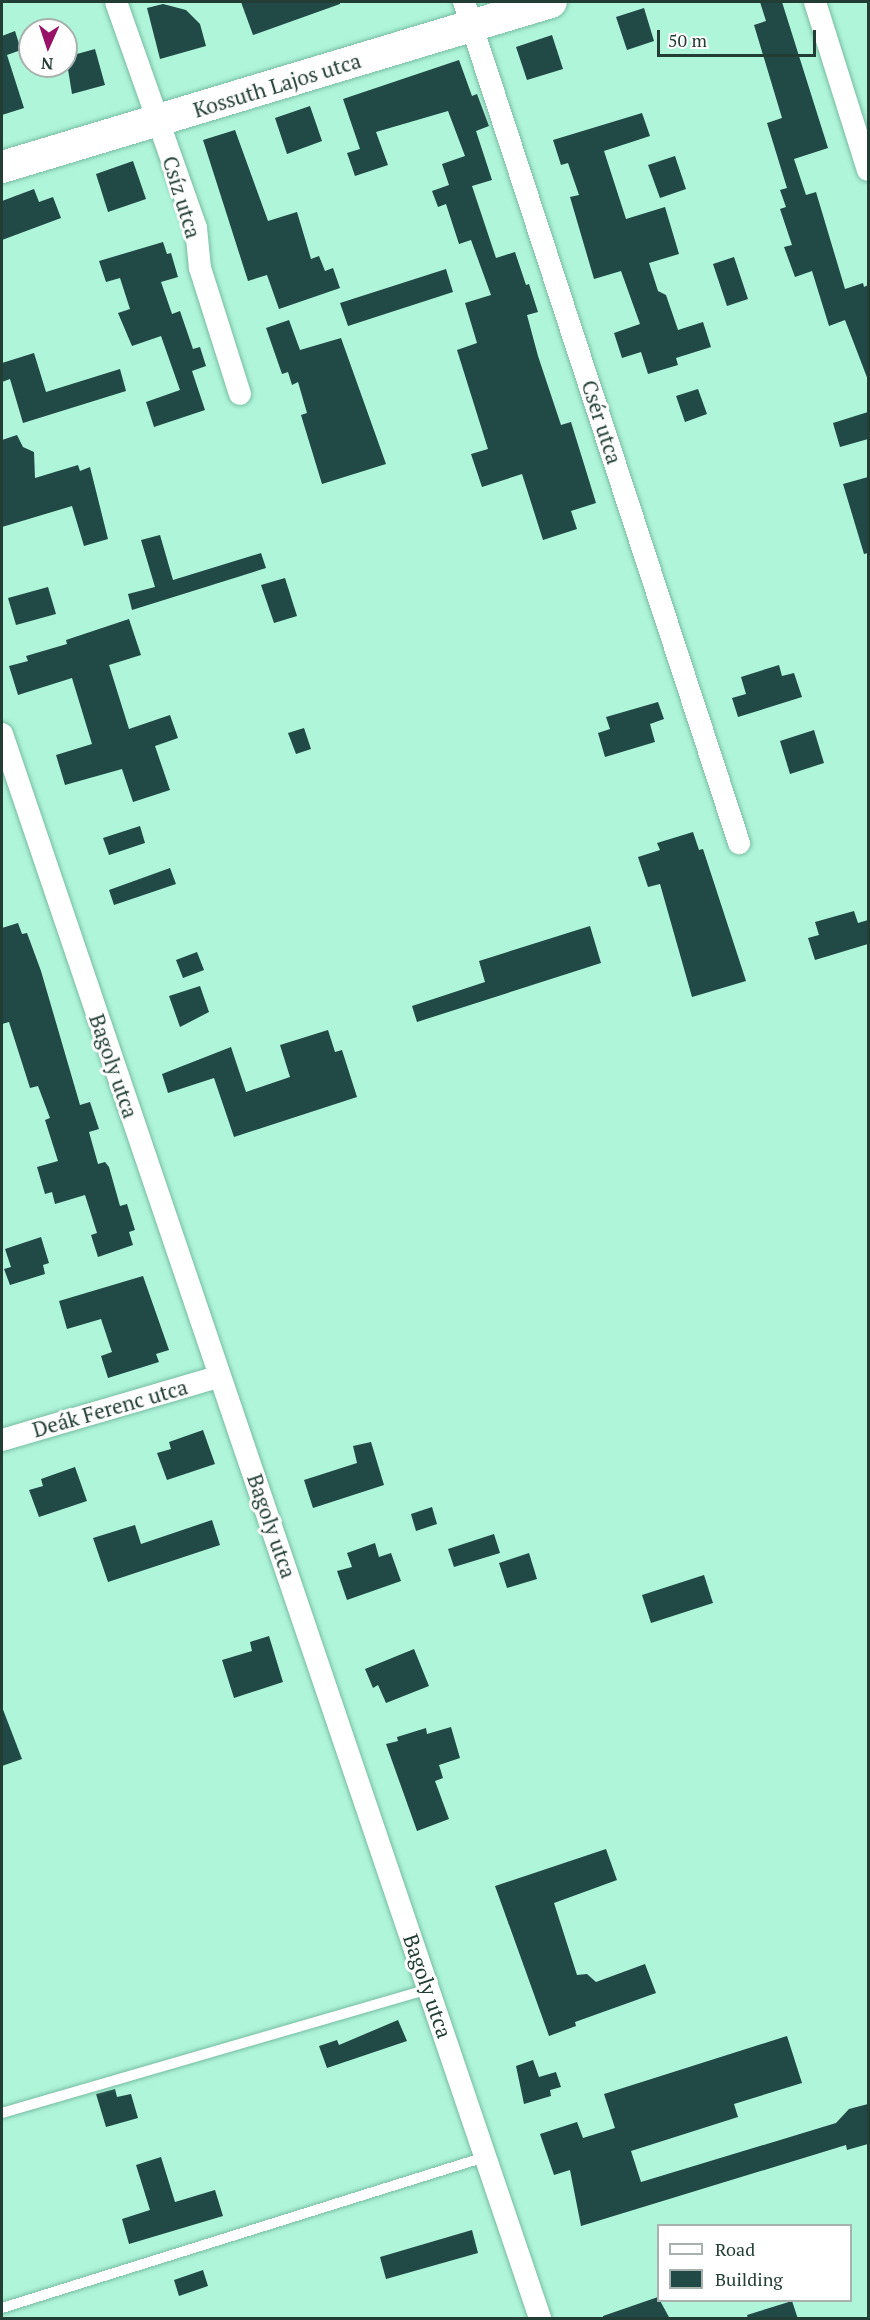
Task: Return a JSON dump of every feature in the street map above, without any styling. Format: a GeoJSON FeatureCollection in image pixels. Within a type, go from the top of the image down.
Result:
{"type":"FeatureCollection","features":[{"type":"Feature","properties":{"kind":"street","name":"Csíz utca"},"geometry":{"type":"LineString","coordinates":[[116,2],[196,228],[200,268],[240,394]]}},
{"type":"Feature","properties":{"kind":"street","name":"Kossuth Lajos utca"},"geometry":{"type":"LineString","coordinates":[[2,167],[158,121],[468,14],[551,2]]}},
{"type":"Feature","properties":{"kind":"street"},"geometry":{"type":"LineString","coordinates":[[815,2],[868,170]]}},
{"type":"Feature","properties":{"kind":"street","name":"Csér utca"},"geometry":{"type":"LineString","coordinates":[[468,14],[739,843]]}},
{"type":"Feature","properties":{"kind":"street","name":"Bagoly utca"},"geometry":{"type":"LineString","coordinates":[[2,734],[218,1377],[250,1460],[540,2319]]}},
{"type":"Feature","properties":{"kind":"street","name":"Deák Ferenc utca"},"geometry":{"type":"LineString","coordinates":[[2,1440],[218,1377]]}},
{"type":"Feature","properties":{"kind":"lane"},"geometry":{"type":"LineString","coordinates":[[2,2113],[429,1989]]}},
{"type":"Feature","properties":{"kind":"lane"},"geometry":{"type":"LineString","coordinates":[[2,2308],[485,2157]]}},
{"type":"Feature","properties":{"kind":"building"},"geometry":{"type":"Polygon","coordinates":[[[241,2],[340,2],[340,4],[253,35],[241,2]]]}},
{"type":"Feature","properties":{"kind":"building"},"geometry":{"type":"Polygon","coordinates":[[[760,2],[782,2],[828,148],[794,159],[806,195],[816,192],[845,289],[863,283],[864,287],[868,285],[868,380],[845,320],[829,326],[812,271],[795,277],[784,247],[792,245],[780,209],[786,207],[780,190],[787,188],[767,123],[782,118],[754,25],[766,21],[760,2]]]}},
{"type":"Feature","properties":{"kind":"building"},"geometry":{"type":"Polygon","coordinates":[[[163,4],[186,10],[200,24],[206,46],[160,59],[147,8],[163,4]]]}},
{"type":"Feature","properties":{"kind":"building"},"geometry":{"type":"Polygon","coordinates":[[[644,8],[654,41],[627,50],[616,17],[644,8]]]}},
{"type":"Feature","properties":{"kind":"building"},"geometry":{"type":"Polygon","coordinates":[[[15,31],[18,40],[18,51],[7,55],[24,108],[2,115],[2,36],[15,31]]]}},
{"type":"Feature","properties":{"kind":"building"},"geometry":{"type":"Polygon","coordinates":[[[552,35],[563,69],[527,80],[516,47],[552,35]]]}},
{"type":"Feature","properties":{"kind":"building"},"geometry":{"type":"Polygon","coordinates":[[[95,49],[105,85],[72,94],[69,78],[78,78],[78,54],[95,49]]]}},
{"type":"Feature","properties":{"kind":"building"},"geometry":{"type":"Polygon","coordinates":[[[459,60],[472,96],[477,94],[489,126],[476,131],[492,180],[472,186],[496,258],[515,252],[526,285],[529,284],[538,312],[527,315],[538,356],[561,425],[571,422],[596,503],[571,511],[577,529],[543,540],[522,474],[482,487],[471,454],[488,449],[457,350],[477,343],[465,303],[491,295],[471,240],[459,244],[446,204],[438,207],[432,191],[449,185],[442,164],[465,156],[448,111],[376,132],[388,165],[355,176],[347,153],[360,149],[343,99],[459,60]]]}},
{"type":"Feature","properties":{"kind":"building"},"geometry":{"type":"Polygon","coordinates":[[[310,106],[322,141],[287,154],[275,118],[310,106]]]}},
{"type":"Feature","properties":{"kind":"building"},"geometry":{"type":"Polygon","coordinates":[[[642,113],[650,136],[604,151],[626,219],[665,207],[679,254],[649,263],[658,291],[666,295],[678,330],[703,322],[711,347],[676,358],[678,365],[648,374],[641,352],[622,358],[614,333],[640,324],[621,271],[594,279],[570,197],[579,195],[568,163],[561,165],[553,140],[642,113]]]}},
{"type":"Feature","properties":{"kind":"building"},"geometry":{"type":"Polygon","coordinates":[[[235,130],[268,221],[297,212],[311,259],[319,256],[325,271],[333,268],[340,288],[279,309],[267,275],[248,281],[203,140],[235,130]]]}},
{"type":"Feature","properties":{"kind":"building"},"geometry":{"type":"Polygon","coordinates":[[[675,156],[686,189],[660,198],[648,165],[675,156]]]}},
{"type":"Feature","properties":{"kind":"building"},"geometry":{"type":"Polygon","coordinates":[[[133,161],[146,199],[108,212],[96,174],[133,161]]]}},
{"type":"Feature","properties":{"kind":"building"},"geometry":{"type":"Polygon","coordinates":[[[34,189],[39,202],[53,197],[61,218],[2,240],[2,201],[34,189]]]}},
{"type":"Feature","properties":{"kind":"building"},"geometry":{"type":"Polygon","coordinates":[[[163,242],[167,254],[171,253],[178,277],[161,282],[172,314],[180,311],[193,349],[200,347],[206,366],[192,371],[205,410],[154,427],[146,402],[180,390],[161,336],[132,346],[118,313],[130,309],[120,278],[106,282],[99,261],[163,242]]]}},
{"type":"Feature","properties":{"kind":"building"},"geometry":{"type":"Polygon","coordinates":[[[734,257],[748,299],[727,306],[713,264],[734,257]]]}},
{"type":"Feature","properties":{"kind":"building"},"geometry":{"type":"Polygon","coordinates":[[[446,269],[453,292],[348,326],[340,303],[446,269]]]}},
{"type":"Feature","properties":{"kind":"building"},"geometry":{"type":"Polygon","coordinates":[[[289,320],[300,350],[341,338],[386,464],[322,484],[301,415],[307,413],[298,382],[292,385],[288,372],[282,374],[266,328],[289,320]]]}},
{"type":"Feature","properties":{"kind":"building"},"geometry":{"type":"Polygon","coordinates":[[[34,353],[46,392],[120,369],[126,391],[23,423],[10,379],[2,382],[2,363],[34,353]]]}},
{"type":"Feature","properties":{"kind":"building"},"geometry":{"type":"Polygon","coordinates":[[[698,389],[707,414],[685,422],[676,396],[698,389]]]}},
{"type":"Feature","properties":{"kind":"building"},"geometry":{"type":"Polygon","coordinates":[[[868,412],[868,439],[840,447],[833,423],[868,412]]]}},
{"type":"Feature","properties":{"kind":"building"},"geometry":{"type":"Polygon","coordinates":[[[17,435],[23,447],[34,452],[35,478],[78,465],[80,471],[90,467],[108,539],[84,546],[72,506],[2,527],[2,440],[17,435]]]}},
{"type":"Feature","properties":{"kind":"building"},"geometry":{"type":"Polygon","coordinates":[[[868,477],[868,553],[864,554],[843,484],[868,477]]]}},
{"type":"Feature","properties":{"kind":"building"},"geometry":{"type":"Polygon","coordinates":[[[160,535],[173,580],[261,553],[266,568],[132,610],[128,594],[155,587],[141,540],[160,535]]]}},
{"type":"Feature","properties":{"kind":"building"},"geometry":{"type":"Polygon","coordinates":[[[285,578],[297,616],[274,623],[261,585],[285,578]]]}},
{"type":"Feature","properties":{"kind":"building"},"geometry":{"type":"Polygon","coordinates":[[[48,587],[56,614],[16,625],[8,598],[48,587]]]}},
{"type":"Feature","properties":{"kind":"building"},"geometry":{"type":"Polygon","coordinates":[[[129,619],[141,655],[109,665],[129,729],[170,715],[178,738],[155,746],[170,790],[133,802],[122,769],[65,785],[56,755],[92,744],[72,678],[18,695],[9,666],[28,661],[26,656],[67,644],[66,640],[129,619]]]}},
{"type":"Feature","properties":{"kind":"building"},"geometry":{"type":"Polygon","coordinates":[[[779,665],[782,676],[794,673],[802,697],[738,717],[732,698],[746,694],[741,677],[779,665]]]}},
{"type":"Feature","properties":{"kind":"building"},"geometry":{"type":"Polygon","coordinates":[[[658,702],[664,719],[650,724],[655,742],[605,757],[598,733],[610,729],[606,717],[658,702]]]}},
{"type":"Feature","properties":{"kind":"building"},"geometry":{"type":"Polygon","coordinates":[[[304,728],[311,749],[296,754],[288,733],[304,728]]]}},
{"type":"Feature","properties":{"kind":"building"},"geometry":{"type":"Polygon","coordinates":[[[814,730],[824,763],[790,774],[780,741],[814,730]]]}},
{"type":"Feature","properties":{"kind":"building"},"geometry":{"type":"Polygon","coordinates":[[[140,826],[145,843],[109,855],[103,838],[140,826]]]}},
{"type":"Feature","properties":{"kind":"building"},"geometry":{"type":"Polygon","coordinates":[[[693,832],[699,850],[703,849],[746,981],[692,997],[660,884],[648,887],[638,857],[660,850],[657,843],[693,832]]]}},
{"type":"Feature","properties":{"kind":"building"},"geometry":{"type":"Polygon","coordinates":[[[170,868],[176,884],[114,905],[109,890],[170,868]]]}},
{"type":"Feature","properties":{"kind":"building"},"geometry":{"type":"Polygon","coordinates":[[[854,911],[858,923],[868,920],[868,944],[815,960],[808,938],[819,935],[815,922],[854,911]]]}},
{"type":"Feature","properties":{"kind":"building"},"geometry":{"type":"Polygon","coordinates":[[[18,923],[22,934],[27,933],[41,971],[80,1105],[90,1102],[99,1129],[89,1132],[98,1164],[105,1162],[109,1167],[120,1206],[127,1204],[135,1230],[129,1232],[133,1245],[98,1257],[91,1235],[97,1233],[85,1195],[55,1204],[52,1192],[45,1194],[37,1167],[58,1161],[45,1120],[50,1118],[38,1086],[30,1088],[9,1022],[2,1024],[2,928],[18,923]]]}},
{"type":"Feature","properties":{"kind":"building"},"geometry":{"type":"Polygon","coordinates":[[[590,926],[601,963],[417,1022],[412,1006],[485,982],[479,961],[590,926]]]}},
{"type":"Feature","properties":{"kind":"building"},"geometry":{"type":"Polygon","coordinates":[[[197,952],[204,970],[183,978],[176,960],[197,952]]]}},
{"type":"Feature","properties":{"kind":"building"},"geometry":{"type":"Polygon","coordinates":[[[200,986],[209,1012],[180,1027],[169,996],[200,986]]]}},
{"type":"Feature","properties":{"kind":"building"},"geometry":{"type":"Polygon","coordinates":[[[328,1030],[335,1052],[342,1050],[357,1097],[234,1137],[214,1078],[168,1093],[162,1074],[231,1047],[246,1092],[290,1077],[280,1045],[328,1030]]]}},
{"type":"Feature","properties":{"kind":"building"},"geometry":{"type":"Polygon","coordinates":[[[41,1237],[49,1263],[43,1265],[45,1274],[10,1285],[4,1269],[11,1267],[5,1249],[41,1237]]]}},
{"type":"Feature","properties":{"kind":"building"},"geometry":{"type":"Polygon","coordinates":[[[143,1276],[169,1350],[156,1354],[159,1362],[108,1378],[101,1356],[112,1352],[101,1319],[67,1329],[59,1301],[143,1276]]]}},
{"type":"Feature","properties":{"kind":"building"},"geometry":{"type":"Polygon","coordinates":[[[203,1430],[215,1464],[167,1480],[157,1453],[171,1449],[169,1442],[203,1430]]]}},
{"type":"Feature","properties":{"kind":"building"},"geometry":{"type":"Polygon","coordinates":[[[371,1442],[384,1485],[313,1508],[304,1480],[357,1463],[353,1446],[371,1442]]]}},
{"type":"Feature","properties":{"kind":"building"},"geometry":{"type":"Polygon","coordinates":[[[75,1467],[87,1501],[39,1517],[29,1490],[43,1486],[41,1479],[75,1467]]]}},
{"type":"Feature","properties":{"kind":"building"},"geometry":{"type":"Polygon","coordinates":[[[432,1507],[437,1524],[416,1531],[411,1514],[432,1507]]]}},
{"type":"Feature","properties":{"kind":"building"},"geometry":{"type":"Polygon","coordinates":[[[212,1520],[220,1545],[108,1582],[93,1538],[135,1525],[141,1544],[212,1520]]]}},
{"type":"Feature","properties":{"kind":"building"},"geometry":{"type":"Polygon","coordinates":[[[494,1534],[500,1553],[454,1567],[448,1549],[494,1534]]]}},
{"type":"Feature","properties":{"kind":"building"},"geometry":{"type":"Polygon","coordinates":[[[375,1543],[379,1557],[391,1553],[401,1581],[347,1600],[337,1571],[352,1567],[347,1553],[375,1543]]]}},
{"type":"Feature","properties":{"kind":"building"},"geometry":{"type":"Polygon","coordinates":[[[529,1553],[537,1579],[507,1588],[499,1563],[529,1553]]]}},
{"type":"Feature","properties":{"kind":"building"},"geometry":{"type":"Polygon","coordinates":[[[704,1575],[713,1603],[651,1623],[642,1595],[704,1575]]]}},
{"type":"Feature","properties":{"kind":"building"},"geometry":{"type":"Polygon","coordinates":[[[269,1636],[283,1682],[234,1698],[222,1660],[252,1651],[250,1642],[269,1636]]]}},
{"type":"Feature","properties":{"kind":"building"},"geometry":{"type":"Polygon","coordinates":[[[414,1649],[429,1686],[386,1703],[378,1685],[373,1688],[365,1669],[414,1649]]]}},
{"type":"Feature","properties":{"kind":"building"},"geometry":{"type":"Polygon","coordinates":[[[2,1707],[22,1759],[2,1766],[2,1707]]]}},
{"type":"Feature","properties":{"kind":"building"},"geometry":{"type":"Polygon","coordinates":[[[451,1727],[460,1758],[439,1765],[443,1778],[435,1781],[449,1819],[417,1831],[386,1744],[398,1741],[397,1737],[426,1728],[427,1734],[451,1727]]]}},
{"type":"Feature","properties":{"kind":"building"},"geometry":{"type":"Polygon","coordinates":[[[606,1849],[617,1880],[554,1903],[577,1975],[587,1974],[596,1982],[645,1964],[656,1993],[575,2022],[576,2026],[549,2036],[495,1886],[606,1849]]]}},
{"type":"Feature","properties":{"kind":"building"},"geometry":{"type":"Polygon","coordinates":[[[398,2020],[407,2041],[327,2068],[319,2046],[337,2040],[339,2045],[398,2020]]]}},
{"type":"Feature","properties":{"kind":"building"},"geometry":{"type":"Polygon","coordinates":[[[787,2036],[802,2083],[734,2104],[738,2117],[631,2151],[641,2182],[836,2123],[849,2109],[868,2104],[868,2144],[847,2150],[846,2145],[581,2226],[570,2170],[554,2175],[540,2134],[577,2122],[583,2138],[615,2128],[604,2094],[787,2036]]]}},
{"type":"Feature","properties":{"kind":"building"},"geometry":{"type":"Polygon","coordinates":[[[533,2060],[539,2077],[556,2072],[561,2087],[550,2090],[551,2096],[524,2104],[516,2066],[533,2060]]]}},
{"type":"Feature","properties":{"kind":"building"},"geometry":{"type":"Polygon","coordinates":[[[115,2089],[117,2097],[131,2094],[138,2118],[106,2127],[96,2094],[115,2089]]]}},
{"type":"Feature","properties":{"kind":"building"},"geometry":{"type":"Polygon","coordinates":[[[161,2157],[175,2202],[215,2190],[223,2216],[129,2244],[122,2219],[150,2210],[136,2165],[161,2157]]]}},
{"type":"Feature","properties":{"kind":"building"},"geometry":{"type":"Polygon","coordinates":[[[472,2230],[478,2253],[386,2279],[380,2257],[472,2230]]]}},
{"type":"Feature","properties":{"kind":"building"},"geometry":{"type":"Polygon","coordinates":[[[203,2270],[208,2286],[179,2296],[174,2280],[203,2270]]]}},
{"type":"Feature","properties":{"kind":"building"},"geometry":{"type":"Polygon","coordinates":[[[657,2297],[657,2302],[661,2302],[670,2319],[603,2319],[603,2316],[657,2297]]]}},
{"type":"Feature","properties":{"kind":"building"},"geometry":{"type":"Polygon","coordinates":[[[792,2302],[798,2319],[748,2319],[747,2315],[792,2302]]]}}]}
